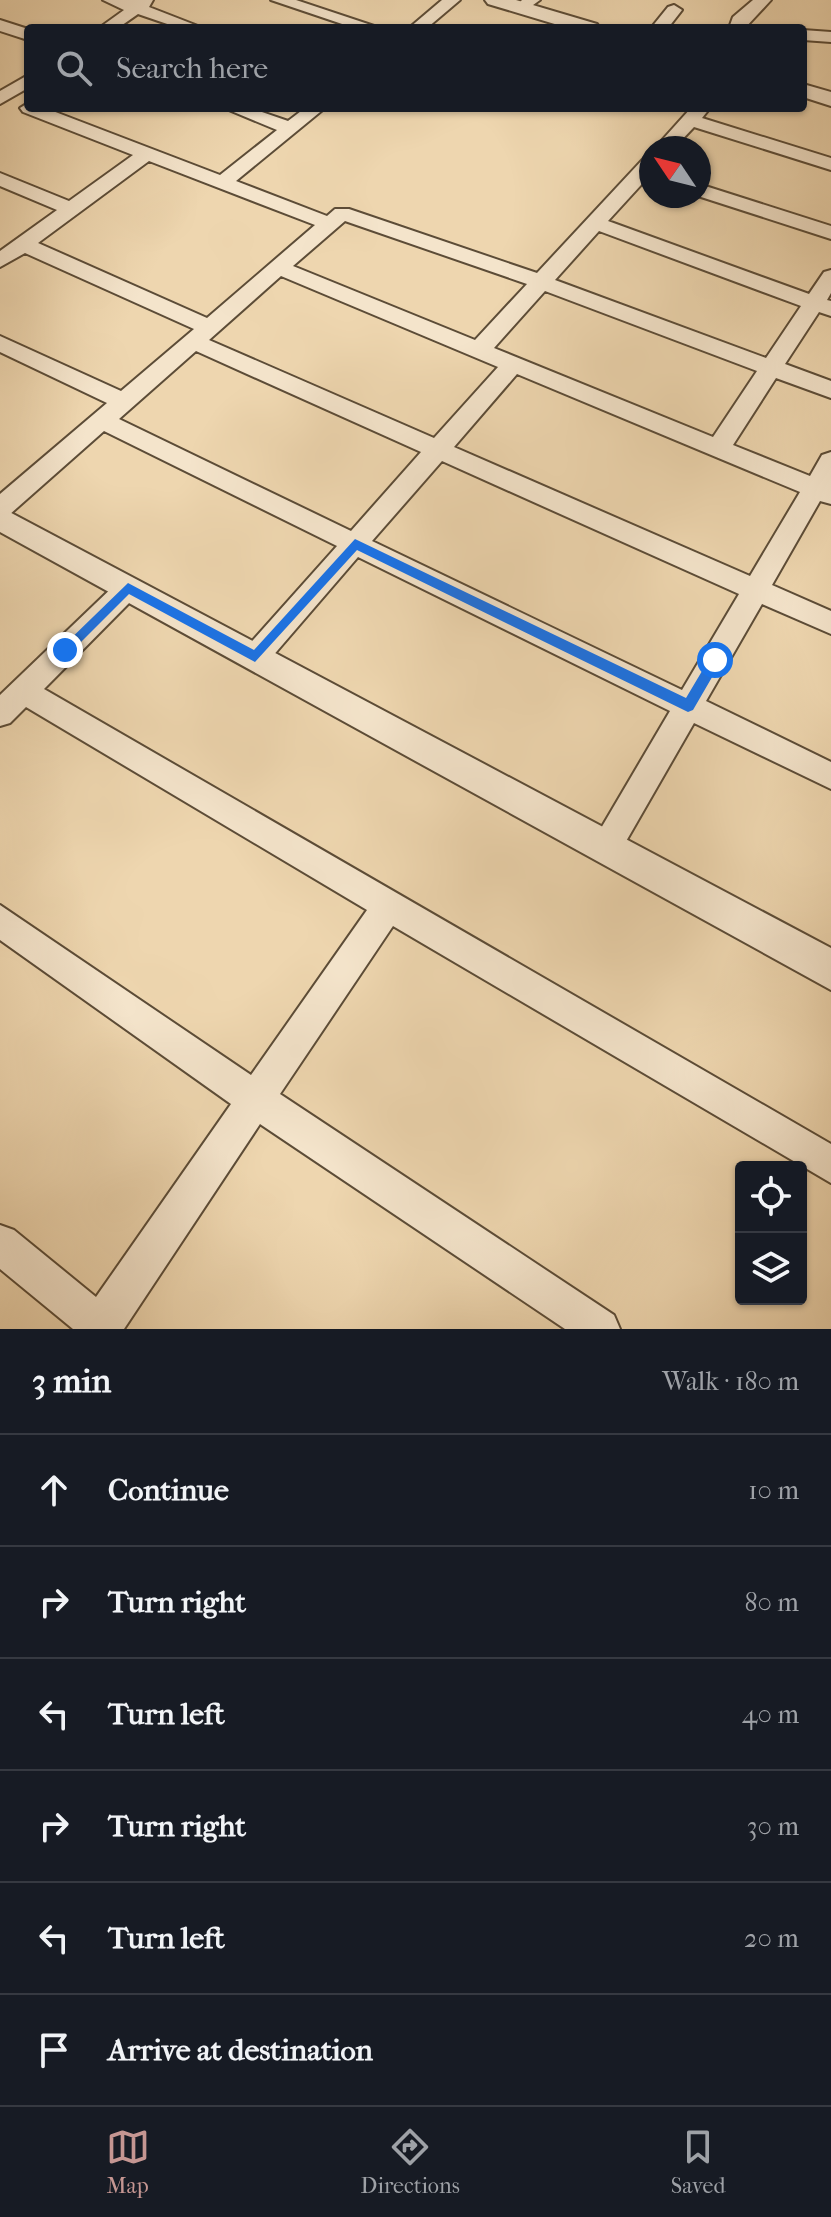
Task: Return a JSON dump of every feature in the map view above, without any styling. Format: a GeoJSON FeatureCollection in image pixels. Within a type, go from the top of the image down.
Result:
{"type":"FeatureCollection","features":[{"type":"Feature","properties":{"kind":"street"},"geometry":{"type":"LineString","coordinates":[[111,0],[144,4],[186,24]]}},
{"type":"Feature","properties":{"kind":"street"},"geometry":{"type":"LineString","coordinates":[[279,0],[359,24]]}},
{"type":"Feature","properties":{"kind":"street"},"geometry":{"type":"LineString","coordinates":[[422,24],[452,0]]}},
{"type":"Feature","properties":{"kind":"street"},"geometry":{"type":"LineString","coordinates":[[495,0],[527,4],[580,24]]}},
{"type":"Feature","properties":{"kind":"street"},"geometry":{"type":"LineString","coordinates":[[738,24],[763,0]]}},
{"type":"Feature","properties":{"kind":"street"},"geometry":{"type":"LineString","coordinates":[[113,24],[144,4]]}},
{"type":"Feature","properties":{"kind":"street"},"geometry":{"type":"LineString","coordinates":[[662,24],[674,10]]}},
{"type":"Feature","properties":{"kind":"street"},"geometry":{"type":"LineString","coordinates":[[0,25],[24,34]]}},
{"type":"Feature","properties":{"kind":"street"},"geometry":{"type":"LineString","coordinates":[[807,35],[831,37]]}},
{"type":"Feature","properties":{"kind":"street"},"geometry":{"type":"LineString","coordinates":[[1,98],[24,83]]}},
{"type":"Feature","properties":{"kind":"street"},"geometry":{"type":"LineString","coordinates":[[807,91],[831,99]]}},
{"type":"Feature","properties":{"kind":"street"},"geometry":{"type":"LineString","coordinates":[[1,98],[24,107]]}},
{"type":"Feature","properties":{"kind":"street"},"geometry":{"type":"LineString","coordinates":[[38,112],[327,223]]}},
{"type":"Feature","properties":{"kind":"street"},"geometry":{"type":"LineString","coordinates":[[244,112],[290,128]]}},
{"type":"Feature","properties":{"kind":"street"},"geometry":{"type":"LineString","coordinates":[[222,183],[311,112]]}},
{"type":"Feature","properties":{"kind":"street"},"geometry":{"type":"LineString","coordinates":[[675,136],[695,114],[831,164]]}},
{"type":"Feature","properties":{"kind":"street"},"geometry":{"type":"LineString","coordinates":[[0,261],[147,154]]}},
{"type":"Feature","properties":{"kind":"street"},"geometry":{"type":"LineString","coordinates":[[0,179],[70,209]]}},
{"type":"Feature","properties":{"kind":"street"},"geometry":{"type":"LineString","coordinates":[[479,350],[639,179]]}},
{"type":"Feature","properties":{"kind":"street"},"geometry":{"type":"LineString","coordinates":[[711,194],[831,233]]}},
{"type":"Feature","properties":{"kind":"street"},"geometry":{"type":"LineString","coordinates":[[0,508],[342,213],[541,282],[831,390]]}},
{"type":"Feature","properties":{"kind":"street"},"geometry":{"type":"LineString","coordinates":[[595,223],[823,306]]}},
{"type":"Feature","properties":{"kind":"street"},"geometry":{"type":"LineString","coordinates":[[23,244],[438,450],[831,623]]}},
{"type":"Feature","properties":{"kind":"street"},"geometry":{"type":"LineString","coordinates":[[277,267],[823,492]]}},
{"type":"Feature","properties":{"kind":"street"},"geometry":{"type":"LineString","coordinates":[[718,448],[772,367],[823,306],[831,277]]}},
{"type":"Feature","properties":{"kind":"street"},"geometry":{"type":"LineString","coordinates":[[0,343],[123,401]]}},
{"type":"Feature","properties":{"kind":"street"},"geometry":{"type":"LineString","coordinates":[[255,657],[513,364]]}},
{"type":"Feature","properties":{"kind":"street"},"geometry":{"type":"LineString","coordinates":[[101,420],[831,776]]}},
{"type":"Feature","properties":{"kind":"street"},"geometry":{"type":"LineString","coordinates":[[606,847],[756,590],[823,492],[831,461]]}},
{"type":"Feature","properties":{"kind":"street"},"geometry":{"type":"LineString","coordinates":[[0,518],[831,970]]}},
{"type":"Feature","properties":{"kind":"street"},"geometry":{"type":"LineString","coordinates":[[0,714],[128,588]]}},
{"type":"Feature","properties":{"kind":"street"},"geometry":{"type":"LineString","coordinates":[[23,691],[831,1165]]}},
{"type":"Feature","properties":{"kind":"street"},"geometry":{"type":"LineString","coordinates":[[0,1244],[102,1328],[388,906]]}},
{"type":"Feature","properties":{"kind":"street"},"geometry":{"type":"LineString","coordinates":[[0,921],[255,1099],[600,1329]]}},
{"type":"Feature","properties":{"kind":"route"},"geometry":{"type":"LineString","coordinates":[[65,650],[128,588],[255,657],[355,544],[688,706],[715,660]]}}]}
